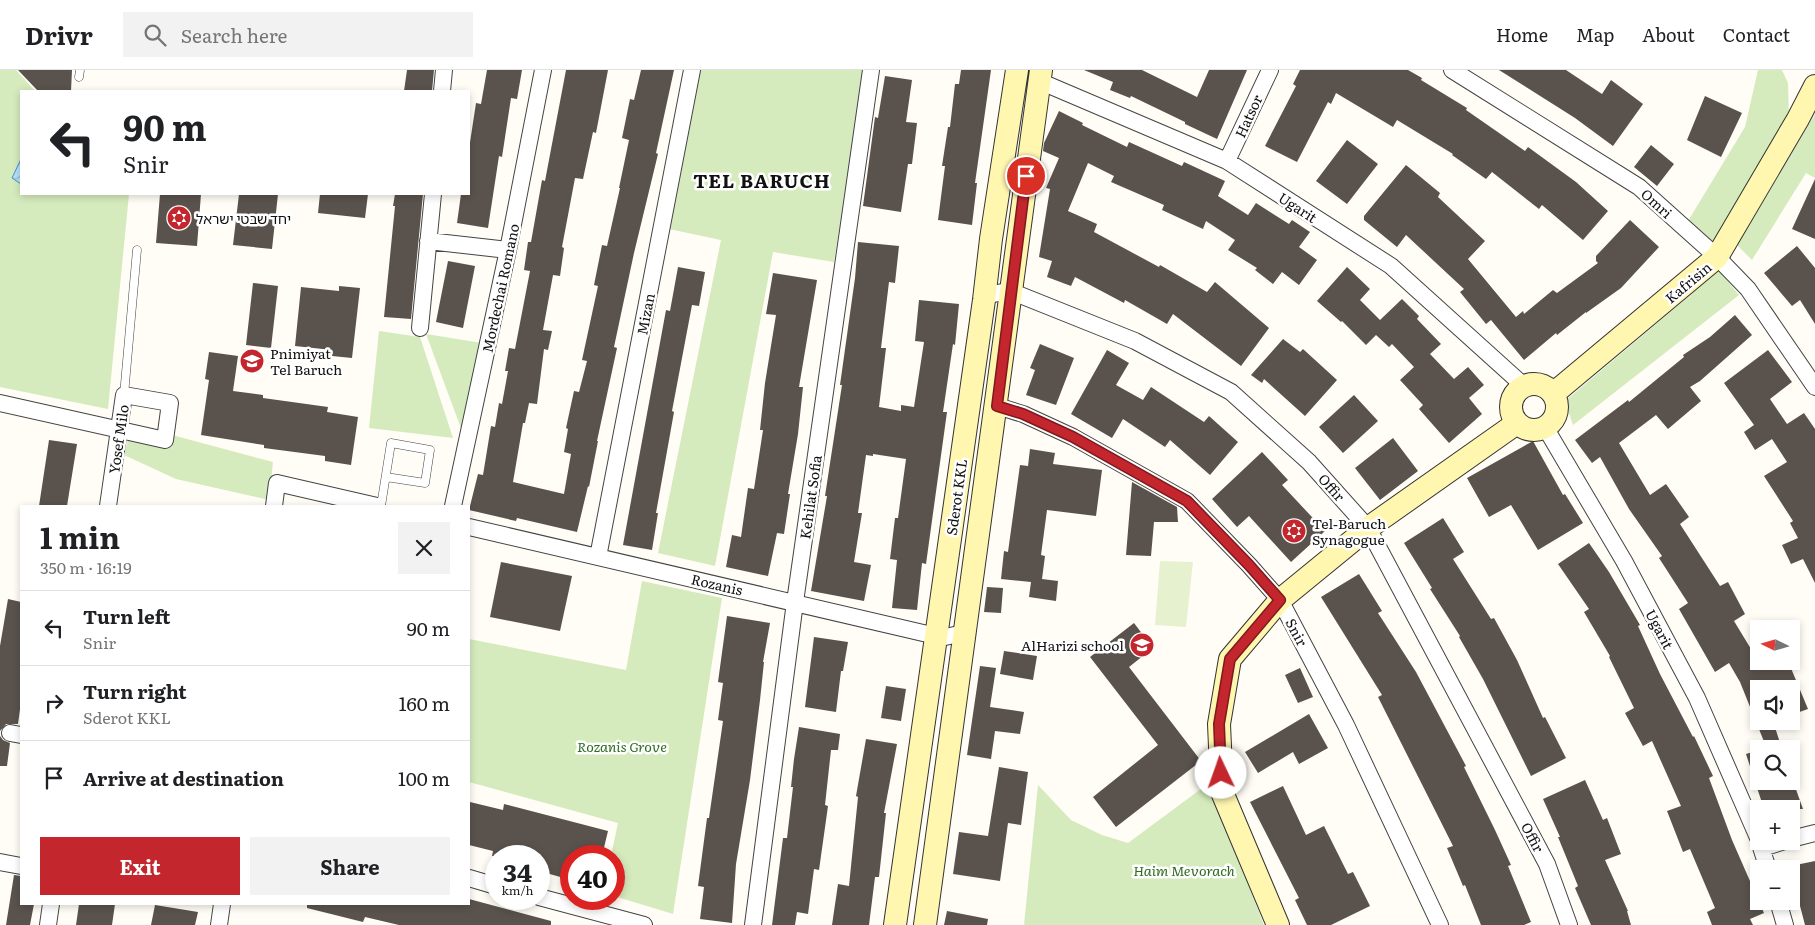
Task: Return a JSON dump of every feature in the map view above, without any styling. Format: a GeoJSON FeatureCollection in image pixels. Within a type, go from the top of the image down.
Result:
{"type":"FeatureCollection","features":[{"type":"Feature","properties":{"kind":"main road","name":"Sderot KKL"},"geometry":{"type":"LineString","coordinates":[[895,925],[984,300],[991,239],[1017,70]]}},
{"type":"Feature","properties":{"kind":"main road","name":"Sderot KKL"},"geometry":{"type":"LineString","coordinates":[[925,925],[997,406],[1010,291],[1040,75]]}},
{"type":"Feature","properties":{"kind":"main road","name":"Kafrisin"},"geometry":{"type":"LineString","coordinates":[[1553,394],[1717,257],[1798,119],[1815,86]]}},
{"type":"Feature","properties":{"kind":"main road"},"geometry":{"type":"LineString","coordinates":[[1530,384],[1543,385],[1553,394],[1556,401],[1555,416],[1546,427],[1530,430],[1517,423],[1513,417],[1511,402],[1518,390],[1530,384]]}},
{"type":"Feature","properties":{"kind":"main road"},"geometry":{"type":"LineString","coordinates":[[1278,925],[1222,792],[1219,724],[1230,659],[1280,600],[1368,528],[1517,423]]}},
{"type":"Feature","properties":{"kind":"street"},"geometry":{"type":"LineString","coordinates":[[442,90],[444,70]]}},
{"type":"Feature","properties":{"kind":"street","name":"Mordechai Romano"},"geometry":{"type":"LineString","coordinates":[[453,505],[508,250],[543,70]]}},
{"type":"Feature","properties":{"kind":"street","name":"Mizan"},"geometry":{"type":"LineString","coordinates":[[598,557],[692,70]]}},
{"type":"Feature","properties":{"kind":"street","name":"Kehilat Sofia"},"geometry":{"type":"LineString","coordinates":[[754,925],[795,602],[871,70]]}},
{"type":"Feature","properties":{"kind":"street","name":"Hatsor"},"geometry":{"type":"LineString","coordinates":[[1227,161],[1270,70]]}},
{"type":"Feature","properties":{"kind":"street","name":"Omri"},"geometry":{"type":"LineString","coordinates":[[1452,70],[1639,187],[1717,257],[1748,289],[1815,387]]}},
{"type":"Feature","properties":{"kind":"street","name":"Ugarit"},"geometry":{"type":"LineString","coordinates":[[1040,75],[1227,161],[1391,266],[1524,386]]}},
{"type":"Feature","properties":{"kind":"street"},"geometry":{"type":"LineString","coordinates":[[420,328],[433,195]]}},
{"type":"Feature","properties":{"kind":"street"},"geometry":{"type":"LineString","coordinates":[[428,241],[508,250]]}},
{"type":"Feature","properties":{"kind":"street"},"geometry":{"type":"LineString","coordinates":[[984,300],[992,294],[1010,291]]}},
{"type":"Feature","properties":{"kind":"street","name":"Offir"},"geometry":{"type":"LineString","coordinates":[[1010,291],[1135,341],[1231,392],[1309,462],[1368,528],[1547,864],[1569,925]]}},
{"type":"Feature","properties":{"kind":"street","name":"Yosef Milo"},"geometry":{"type":"LineString","coordinates":[[108,505],[124,395],[170,403],[166,440],[119,431]]}},
{"type":"Feature","properties":{"kind":"street","name":"Snir"},"geometry":{"type":"LineString","coordinates":[[997,406],[1023,414],[1073,437],[1187,501],[1280,600],[1346,725],[1440,925]]}},
{"type":"Feature","properties":{"kind":"street"},"geometry":{"type":"LineString","coordinates":[[1,407],[119,431]]}},
{"type":"Feature","properties":{"kind":"street","name":"Ugarit"},"geometry":{"type":"LineString","coordinates":[[1546,427],[1624,561],[1697,698],[1750,820]]}},
{"type":"Feature","properties":{"kind":"street"},"geometry":{"type":"LineString","coordinates":[[274,505],[277,483],[373,505]]}},
{"type":"Feature","properties":{"kind":"street","name":"Rozanis"},"geometry":{"type":"LineString","coordinates":[[470,527],[936,636],[945,637],[964,633]]}},
{"type":"Feature","properties":{"kind":"street"},"geometry":{"type":"LineString","coordinates":[[1800,837],[1815,833]]}},
{"type":"Feature","properties":{"kind":"street"},"geometry":{"type":"LineString","coordinates":[[0,862],[20,866]]}},
{"type":"Feature","properties":{"kind":"street"},"geometry":{"type":"LineString","coordinates":[[470,878],[485,883]]}},
{"type":"Feature","properties":{"kind":"street"},"geometry":{"type":"LineString","coordinates":[[550,900],[644,925]]}},
{"type":"Feature","properties":{"kind":"street"},"geometry":{"type":"LineString","coordinates":[[48,925],[52,905]]}},
{"type":"Feature","properties":{"kind":"street"},"geometry":{"type":"LineString","coordinates":[[219,925],[222,905]]}},
{"type":"Feature","properties":{"kind":"street"},"geometry":{"type":"LineString","coordinates":[[1781,910],[1785,925]]}},
{"type":"Feature","properties":{"kind":"lane"},"geometry":{"type":"LineString","coordinates":[[124,395],[137,250]]}},
{"type":"Feature","properties":{"kind":"lane"},"geometry":{"type":"LineString","coordinates":[[381,505],[391,444],[430,450],[425,483],[386,478]]}},
{"type":"Feature","properties":{"kind":"green space"},"geometry":{"type":"Polygon","coordinates":[[[0,70],[16,70],[34,90],[20,90],[20,195],[129,195],[108,409],[0,387],[0,70]]]}},
{"type":"Feature","properties":{"kind":"green space"},"geometry":{"type":"Polygon","coordinates":[[[701,70],[865,70],[834,262],[773,252],[715,566],[658,553],[721,240],[669,229],[701,70]]]}},
{"type":"Feature","properties":{"kind":"green space"},"geometry":{"type":"Polygon","coordinates":[[[1758,70],[1782,70],[1788,83],[1789,120],[1717,245],[1688,221],[1745,127],[1758,70]]]}},
{"type":"Feature","properties":{"kind":"green space"},"geometry":{"type":"Polygon","coordinates":[[[1815,114],[1815,178],[1806,173],[1752,260],[1737,245],[1815,114]]]}},
{"type":"Feature","properties":{"kind":"green space"},"geometry":{"type":"Polygon","coordinates":[[[1719,271],[1739,295],[1573,425],[1565,401],[1719,271]]]}},
{"type":"Feature","properties":{"kind":"green space"},"geometry":{"type":"Polygon","coordinates":[[[379,331],[420,337],[453,438],[369,428],[379,331]]]}},
{"type":"Feature","properties":{"kind":"green space"},"geometry":{"type":"Polygon","coordinates":[[[426,334],[482,343],[462,431],[426,334]]]}},
{"type":"Feature","properties":{"kind":"green space"},"geometry":{"type":"Polygon","coordinates":[[[172,435],[273,462],[269,500],[176,479],[124,455],[129,436],[172,435]]]}},
{"type":"Feature","properties":{"kind":"green space"},"geometry":{"type":"Polygon","coordinates":[[[1160,561],[1193,562],[1186,627],[1155,625],[1160,561]]]}},
{"type":"Feature","properties":{"kind":"green space","name":"Rozanis Grove"},"geometry":{"type":"Polygon","coordinates":[[[642,581],[722,598],[673,914],[625,899],[625,845],[613,845],[618,823],[470,782],[470,639],[626,670],[642,581]]]}},
{"type":"Feature","properties":{"kind":"green space","name":"Haim Mevorach"},"geometry":{"type":"Polygon","coordinates":[[[1209,783],[1264,925],[1024,925],[1038,785],[1071,820],[1102,835],[1128,843],[1209,783]]]}},
{"type":"Feature","properties":{"kind":"water"},"geometry":{"type":"Polygon","coordinates":[[[20,161],[20,183],[12,178],[20,161]]]}},
{"type":"Feature","properties":{"kind":"building"},"geometry":{"type":"Polygon","coordinates":[[[18,70],[72,70],[71,90],[37,90],[18,70]]]}},
{"type":"Feature","properties":{"kind":"building"},"geometry":{"type":"Polygon","coordinates":[[[407,70],[434,70],[432,90],[404,90],[407,70]]]}},
{"type":"Feature","properties":{"kind":"building"},"geometry":{"type":"Polygon","coordinates":[[[487,70],[522,70],[517,99],[511,98],[502,157],[499,156],[488,228],[457,223],[461,195],[470,195],[470,142],[476,103],[481,104],[487,70]]]}},
{"type":"Feature","properties":{"kind":"building"},"geometry":{"type":"Polygon","coordinates":[[[566,70],[608,70],[596,133],[593,132],[583,179],[575,178],[562,247],[564,248],[560,276],[553,275],[543,330],[552,331],[548,350],[544,349],[537,404],[529,403],[525,423],[523,423],[513,482],[564,494],[571,454],[564,452],[568,429],[566,428],[574,391],[579,392],[587,361],[582,360],[598,286],[594,285],[602,245],[607,246],[629,140],[622,138],[630,99],[634,100],[641,70],[674,70],[656,153],[658,154],[614,347],[617,348],[589,487],[577,532],[517,518],[516,521],[470,510],[478,474],[483,475],[491,426],[495,427],[499,403],[502,404],[508,371],[505,371],[509,348],[515,349],[530,271],[524,270],[528,242],[531,242],[542,180],[545,181],[566,70]]]}},
{"type":"Feature","properties":{"kind":"building"},"geometry":{"type":"Polygon","coordinates":[[[961,70],[991,70],[975,183],[977,183],[972,225],[938,220],[945,166],[942,166],[948,127],[950,127],[955,84],[959,84],[961,70]]]}},
{"type":"Feature","properties":{"kind":"building"},"geometry":{"type":"Polygon","coordinates":[[[1084,70],[1142,70],[1197,97],[1209,70],[1247,70],[1217,139],[1131,96],[1130,98],[1110,90],[1113,82],[1084,70]]]}},
{"type":"Feature","properties":{"kind":"building"},"geometry":{"type":"Polygon","coordinates":[[[1300,70],[1408,70],[1467,108],[1466,110],[1525,151],[1528,147],[1576,182],[1608,211],[1583,240],[1542,205],[1539,209],[1492,172],[1486,179],[1453,154],[1397,120],[1393,127],[1336,93],[1331,104],[1328,102],[1297,162],[1265,146],[1296,86],[1293,84],[1300,70]]]}},
{"type":"Feature","properties":{"kind":"building"},"geometry":{"type":"Polygon","coordinates":[[[1499,70],[1566,70],[1602,94],[1611,80],[1643,104],[1613,146],[1575,118],[1499,70]]]}},
{"type":"Feature","properties":{"kind":"building"},"geometry":{"type":"Polygon","coordinates":[[[885,76],[912,80],[906,122],[917,123],[912,164],[908,164],[901,212],[863,206],[875,117],[878,118],[885,76]]]}},
{"type":"Feature","properties":{"kind":"building"},"geometry":{"type":"Polygon","coordinates":[[[1705,96],[1742,113],[1721,157],[1687,140],[1705,96]]]}},
{"type":"Feature","properties":{"kind":"building"},"geometry":{"type":"Polygon","coordinates":[[[1059,111],[1083,123],[1082,125],[1127,147],[1129,142],[1182,166],[1184,162],[1225,181],[1218,196],[1248,215],[1256,203],[1289,224],[1292,220],[1310,232],[1299,247],[1317,260],[1299,285],[1282,272],[1273,284],[1255,270],[1257,268],[1228,250],[1235,240],[1206,221],[1203,229],[1162,210],[1164,205],[1111,182],[1114,176],[1088,163],[1068,211],[1097,224],[1094,232],[1159,267],[1160,265],[1207,292],[1215,282],[1269,328],[1241,366],[1173,314],[1167,324],[1125,300],[1124,303],[1075,277],[1071,286],[1047,277],[1052,261],[1039,257],[1050,189],[1046,188],[1059,158],[1043,151],[1044,143],[1059,111]]]}},
{"type":"Feature","properties":{"kind":"building"},"geometry":{"type":"Polygon","coordinates":[[[1347,140],[1378,164],[1347,204],[1316,181],[1347,140]]]}},
{"type":"Feature","properties":{"kind":"building"},"geometry":{"type":"Polygon","coordinates":[[[1651,145],[1674,164],[1657,186],[1634,167],[1651,145]]]}},
{"type":"Feature","properties":{"kind":"building"},"geometry":{"type":"Polygon","coordinates":[[[1406,165],[1440,193],[1438,197],[1485,241],[1468,259],[1516,317],[1523,311],[1524,314],[1553,290],[1557,293],[1598,263],[1596,256],[1630,220],[1659,247],[1621,288],[1557,335],[1556,333],[1524,360],[1491,320],[1486,324],[1460,292],[1464,289],[1406,235],[1397,247],[1364,220],[1364,216],[1406,165]]]}},
{"type":"Feature","properties":{"kind":"building"},"geometry":{"type":"Polygon","coordinates":[[[1815,179],[1815,239],[1792,229],[1815,179]]]}},
{"type":"Feature","properties":{"kind":"building","name":"יחד שבטי ישראל"},"geometry":{"type":"Polygon","coordinates":[[[160,195],[201,195],[197,246],[156,243],[160,195]]]}},
{"type":"Feature","properties":{"kind":"building"},"geometry":{"type":"Polygon","coordinates":[[[239,195],[278,195],[272,249],[233,245],[239,195]]]}},
{"type":"Feature","properties":{"kind":"building"},"geometry":{"type":"Polygon","coordinates":[[[320,195],[368,195],[365,218],[318,213],[320,195]]]}},
{"type":"Feature","properties":{"kind":"building"},"geometry":{"type":"Polygon","coordinates":[[[395,195],[423,195],[411,319],[384,317],[395,206],[393,206],[395,195]]]}},
{"type":"Feature","properties":{"kind":"building"},"geometry":{"type":"Polygon","coordinates":[[[858,242],[899,246],[895,283],[889,282],[881,348],[886,348],[879,407],[901,411],[901,405],[914,407],[924,342],[915,341],[919,300],[959,304],[955,345],[953,344],[943,412],[947,412],[926,564],[922,563],[917,610],[892,608],[897,560],[890,559],[895,518],[898,518],[906,459],[873,454],[873,456],[866,455],[858,513],[862,513],[854,562],[871,565],[864,601],[811,591],[827,496],[825,496],[842,385],[840,385],[855,278],[858,242]]]}},
{"type":"Feature","properties":{"kind":"building"},"geometry":{"type":"Polygon","coordinates":[[[1797,246],[1815,268],[1815,324],[1800,300],[1792,306],[1764,273],[1797,246]]]}},
{"type":"Feature","properties":{"kind":"building"},"geometry":{"type":"Polygon","coordinates":[[[448,261],[475,266],[463,328],[436,322],[448,261]]]}},
{"type":"Feature","properties":{"kind":"building"},"geometry":{"type":"Polygon","coordinates":[[[678,267],[705,272],[699,306],[692,305],[672,411],[674,412],[656,513],[658,513],[652,550],[623,545],[666,310],[670,311],[678,267]]]}},
{"type":"Feature","properties":{"kind":"building"},"geometry":{"type":"Polygon","coordinates":[[[1347,267],[1370,289],[1360,300],[1380,320],[1402,299],[1419,316],[1417,319],[1441,344],[1430,354],[1454,379],[1468,367],[1484,385],[1469,398],[1482,414],[1449,443],[1419,409],[1423,405],[1400,380],[1414,367],[1392,344],[1389,347],[1376,335],[1366,345],[1342,321],[1317,301],[1347,267]]]}},
{"type":"Feature","properties":{"kind":"building"},"geometry":{"type":"Polygon","coordinates":[[[773,273],[817,280],[799,387],[803,387],[784,534],[777,533],[768,576],[726,567],[732,535],[741,537],[748,488],[754,489],[763,430],[760,430],[765,383],[776,315],[766,314],[773,273]]]}},
{"type":"Feature","properties":{"kind":"building"},"geometry":{"type":"Polygon","coordinates":[[[253,283],[278,286],[271,348],[246,345],[253,283]]]}},
{"type":"Feature","properties":{"kind":"building"},"geometry":{"type":"Polygon","coordinates":[[[339,286],[360,288],[352,358],[332,356],[332,350],[295,346],[301,287],[339,291],[339,286]]]}},
{"type":"Feature","properties":{"kind":"building"},"geometry":{"type":"Polygon","coordinates":[[[1735,315],[1752,335],[1700,381],[1690,387],[1701,401],[1668,429],[1656,415],[1619,443],[1650,495],[1666,484],[1689,517],[1680,524],[1720,586],[1728,582],[1745,614],[1734,621],[1750,647],[1750,670],[1792,670],[1796,680],[1750,680],[1750,707],[1740,682],[1729,663],[1715,672],[1679,609],[1688,603],[1659,558],[1662,556],[1629,509],[1600,457],[1592,463],[1575,440],[1628,400],[1629,402],[1684,357],[1683,355],[1710,337],[1735,315]]]}},
{"type":"Feature","properties":{"kind":"building"},"geometry":{"type":"Polygon","coordinates":[[[1283,339],[1300,352],[1303,349],[1337,380],[1305,416],[1264,379],[1262,383],[1251,375],[1283,339]]]}},
{"type":"Feature","properties":{"kind":"building"},"geometry":{"type":"Polygon","coordinates":[[[1040,344],[1074,358],[1056,405],[1026,395],[1035,370],[1030,368],[1040,344]]]}},
{"type":"Feature","properties":{"kind":"building"},"geometry":{"type":"Polygon","coordinates":[[[1107,350],[1129,363],[1116,385],[1143,400],[1151,387],[1204,422],[1209,416],[1238,442],[1210,475],[1170,440],[1165,447],[1123,419],[1112,438],[1071,414],[1107,350]]]}},
{"type":"Feature","properties":{"kind":"building"},"geometry":{"type":"Polygon","coordinates":[[[1768,350],[1792,382],[1770,399],[1787,424],[1804,413],[1815,429],[1815,583],[1803,559],[1791,564],[1782,545],[1798,538],[1790,523],[1793,521],[1764,476],[1787,462],[1772,439],[1755,450],[1744,432],[1754,425],[1724,383],[1768,350]]]}},
{"type":"Feature","properties":{"kind":"building"},"geometry":{"type":"Polygon","coordinates":[[[209,352],[238,356],[233,391],[263,395],[263,398],[328,407],[327,412],[358,417],[351,465],[325,461],[325,456],[264,448],[264,445],[201,435],[209,380],[205,379],[209,352]]]}},
{"type":"Feature","properties":{"kind":"building"},"geometry":{"type":"Polygon","coordinates":[[[1354,395],[1378,421],[1343,453],[1319,427],[1354,395]]]}},
{"type":"Feature","properties":{"kind":"building"},"geometry":{"type":"Polygon","coordinates":[[[1393,438],[1418,471],[1380,500],[1355,468],[1393,438]]]}},
{"type":"Feature","properties":{"kind":"building"},"geometry":{"type":"Polygon","coordinates":[[[49,440],[77,444],[67,505],[39,505],[49,440]]]}},
{"type":"Feature","properties":{"kind":"building"},"geometry":{"type":"Polygon","coordinates":[[[1533,441],[1563,495],[1565,494],[1583,523],[1538,550],[1511,505],[1489,517],[1467,478],[1533,441]]]}},
{"type":"Feature","properties":{"kind":"building"},"geometry":{"type":"Polygon","coordinates":[[[1030,449],[1055,453],[1053,464],[1102,470],[1096,516],[1047,510],[1041,555],[1045,556],[1042,579],[1058,581],[1056,601],[1029,597],[1031,582],[1001,579],[1004,551],[1008,552],[1020,465],[1028,466],[1030,449]]]}},
{"type":"Feature","properties":{"kind":"building"},"geometry":{"type":"Polygon","coordinates":[[[1262,452],[1288,480],[1282,485],[1325,531],[1291,562],[1249,516],[1237,527],[1212,499],[1262,452]]]}},
{"type":"Feature","properties":{"kind":"building"},"geometry":{"type":"Polygon","coordinates":[[[1132,482],[1177,507],[1178,522],[1154,522],[1151,556],[1126,555],[1132,482]]]}},
{"type":"Feature","properties":{"kind":"building"},"geometry":{"type":"Polygon","coordinates":[[[1443,518],[1464,552],[1453,559],[1491,619],[1494,618],[1517,660],[1543,718],[1545,717],[1566,758],[1531,776],[1460,636],[1404,543],[1443,518]]]}},
{"type":"Feature","properties":{"kind":"building"},"geometry":{"type":"Polygon","coordinates":[[[1589,543],[1609,572],[1640,625],[1638,626],[1660,674],[1694,736],[1713,776],[1709,778],[1732,840],[1750,881],[1750,910],[1763,910],[1764,913],[1750,919],[1753,925],[1712,925],[1707,912],[1715,908],[1690,849],[1683,852],[1667,811],[1681,806],[1652,741],[1643,746],[1625,713],[1634,708],[1610,656],[1584,612],[1589,609],[1558,564],[1589,543]]]}},
{"type":"Feature","properties":{"kind":"building"},"geometry":{"type":"Polygon","coordinates":[[[501,562],[572,576],[560,631],[490,617],[501,562]]]}},
{"type":"Feature","properties":{"kind":"building"},"geometry":{"type":"Polygon","coordinates":[[[1359,574],[1382,611],[1378,613],[1416,672],[1466,766],[1464,767],[1511,865],[1508,866],[1531,922],[1524,925],[1481,925],[1465,885],[1463,886],[1447,848],[1453,846],[1378,697],[1382,695],[1321,597],[1359,574]]]}},
{"type":"Feature","properties":{"kind":"building"},"geometry":{"type":"Polygon","coordinates":[[[987,587],[1003,588],[1001,613],[984,612],[987,587]]]}},
{"type":"Feature","properties":{"kind":"building"},"geometry":{"type":"Polygon","coordinates":[[[8,599],[20,602],[20,709],[18,724],[6,724],[0,731],[0,646],[8,599]]]}},
{"type":"Feature","properties":{"kind":"building"},"geometry":{"type":"Polygon","coordinates":[[[727,616],[770,623],[763,662],[750,780],[736,864],[732,923],[700,919],[704,887],[698,886],[723,721],[718,720],[723,683],[718,682],[727,616]]]}},
{"type":"Feature","properties":{"kind":"building"},"geometry":{"type":"Polygon","coordinates":[[[1134,623],[1153,648],[1129,667],[1201,761],[1116,827],[1093,797],[1158,745],[1090,657],[1134,623]]]}},
{"type":"Feature","properties":{"kind":"building"},"geometry":{"type":"Polygon","coordinates":[[[814,637],[848,642],[843,671],[841,671],[836,712],[805,707],[814,637]]]}},
{"type":"Feature","properties":{"kind":"building"},"geometry":{"type":"Polygon","coordinates":[[[1004,651],[1037,656],[1033,680],[1000,674],[1004,651]]]}},
{"type":"Feature","properties":{"kind":"building"},"geometry":{"type":"Polygon","coordinates":[[[980,666],[996,668],[990,707],[1024,712],[1020,734],[995,731],[991,759],[967,755],[980,666]]]}},
{"type":"Feature","properties":{"kind":"building"},"geometry":{"type":"Polygon","coordinates":[[[1300,668],[1313,697],[1298,703],[1285,675],[1300,668]]]}},
{"type":"Feature","properties":{"kind":"building"},"geometry":{"type":"Polygon","coordinates":[[[886,686],[906,689],[901,721],[881,718],[886,686]]]}},
{"type":"Feature","properties":{"kind":"building"},"geometry":{"type":"Polygon","coordinates":[[[1800,690],[1808,709],[1800,712],[1800,690]]]}},
{"type":"Feature","properties":{"kind":"building"},"geometry":{"type":"Polygon","coordinates":[[[1309,714],[1328,748],[1299,764],[1293,752],[1258,773],[1245,752],[1309,714]]]}},
{"type":"Feature","properties":{"kind":"building"},"geometry":{"type":"Polygon","coordinates":[[[799,727],[840,734],[838,750],[831,750],[825,805],[828,806],[819,870],[814,869],[808,914],[797,912],[795,925],[772,925],[783,838],[787,838],[794,759],[799,727]]]}},
{"type":"Feature","properties":{"kind":"building"},"geometry":{"type":"Polygon","coordinates":[[[1759,730],[1776,730],[1779,740],[1763,740],[1759,730]]]}},
{"type":"Feature","properties":{"kind":"building"},"geometry":{"type":"Polygon","coordinates":[[[0,736],[3,740],[10,743],[7,766],[0,766],[0,736]]]}},
{"type":"Feature","properties":{"kind":"building"},"geometry":{"type":"Polygon","coordinates":[[[866,739],[897,744],[884,813],[886,813],[879,877],[875,877],[869,925],[832,925],[838,884],[849,886],[858,797],[856,796],[866,739]]]}},
{"type":"Feature","properties":{"kind":"building"},"geometry":{"type":"Polygon","coordinates":[[[1750,753],[1750,766],[1746,754],[1750,753]]]}},
{"type":"Feature","properties":{"kind":"building"},"geometry":{"type":"Polygon","coordinates":[[[999,767],[1028,772],[1021,825],[1008,823],[1000,881],[953,874],[959,832],[988,836],[999,767]]]}},
{"type":"Feature","properties":{"kind":"building"},"geometry":{"type":"Polygon","coordinates":[[[1585,780],[1603,820],[1607,818],[1621,854],[1605,860],[1628,911],[1631,925],[1591,925],[1575,888],[1578,886],[1558,837],[1560,837],[1543,799],[1585,780]]]}},
{"type":"Feature","properties":{"kind":"building"},"geometry":{"type":"Polygon","coordinates":[[[1283,786],[1306,835],[1324,826],[1348,874],[1353,872],[1370,906],[1331,925],[1307,925],[1295,900],[1299,898],[1250,802],[1283,786]]]}},
{"type":"Feature","properties":{"kind":"building"},"geometry":{"type":"Polygon","coordinates":[[[1758,790],[1796,790],[1800,800],[1761,800],[1758,790]]]}},
{"type":"Feature","properties":{"kind":"building"},"geometry":{"type":"Polygon","coordinates":[[[470,802],[503,810],[504,804],[608,831],[605,845],[560,845],[560,877],[550,874],[550,845],[485,845],[485,849],[470,845],[470,802]]]}},
{"type":"Feature","properties":{"kind":"building"},"geometry":{"type":"Polygon","coordinates":[[[1815,861],[1815,925],[1805,925],[1800,906],[1800,864],[1815,861]]]}},
{"type":"Feature","properties":{"kind":"building"},"geometry":{"type":"Polygon","coordinates":[[[14,875],[20,876],[20,905],[34,905],[30,925],[6,925],[14,875]]]}},
{"type":"Feature","properties":{"kind":"building"},"geometry":{"type":"Polygon","coordinates":[[[470,899],[485,903],[485,910],[510,910],[551,921],[551,925],[399,925],[365,917],[363,922],[307,908],[307,905],[470,905],[470,899]]]}},
{"type":"Feature","properties":{"kind":"building"},"geometry":{"type":"Polygon","coordinates":[[[79,905],[115,905],[112,925],[76,925],[79,905]]]}},
{"type":"Feature","properties":{"kind":"building"},"geometry":{"type":"Polygon","coordinates":[[[155,905],[198,912],[195,925],[151,925],[155,905]]]}},
{"type":"Feature","properties":{"kind":"building"},"geometry":{"type":"Polygon","coordinates":[[[947,911],[988,919],[987,925],[944,925],[947,911]]]}},
{"type":"Feature","properties":{"kind":"place","name":"יחד שבטי ישראל"},"geometry":{"type":"Point","coordinates":[179,218]}},
{"type":"Feature","properties":{"kind":"place","name":"Pnimiyat Tel Baruch"},"geometry":{"type":"Point","coordinates":[252,361]}},
{"type":"Feature","properties":{"kind":"place","name":"Tel-Baruch Synagogue"},"geometry":{"type":"Point","coordinates":[1294,531]}},
{"type":"Feature","properties":{"kind":"place","name":"AlHarizi school"},"geometry":{"type":"Point","coordinates":[1142,645]}},
{"type":"Feature","properties":{"kind":"district","name":"TEL BARUCH"},"geometry":{"type":"Point","coordinates":[762,180]}},
{"type":"Feature","properties":{"kind":"route"},"geometry":{"type":"LineString","coordinates":[[1026,176],[997,406],[1023,414],[1073,437],[1187,501],[1280,600],[1230,659],[1219,724],[1221,773]]}}]}
